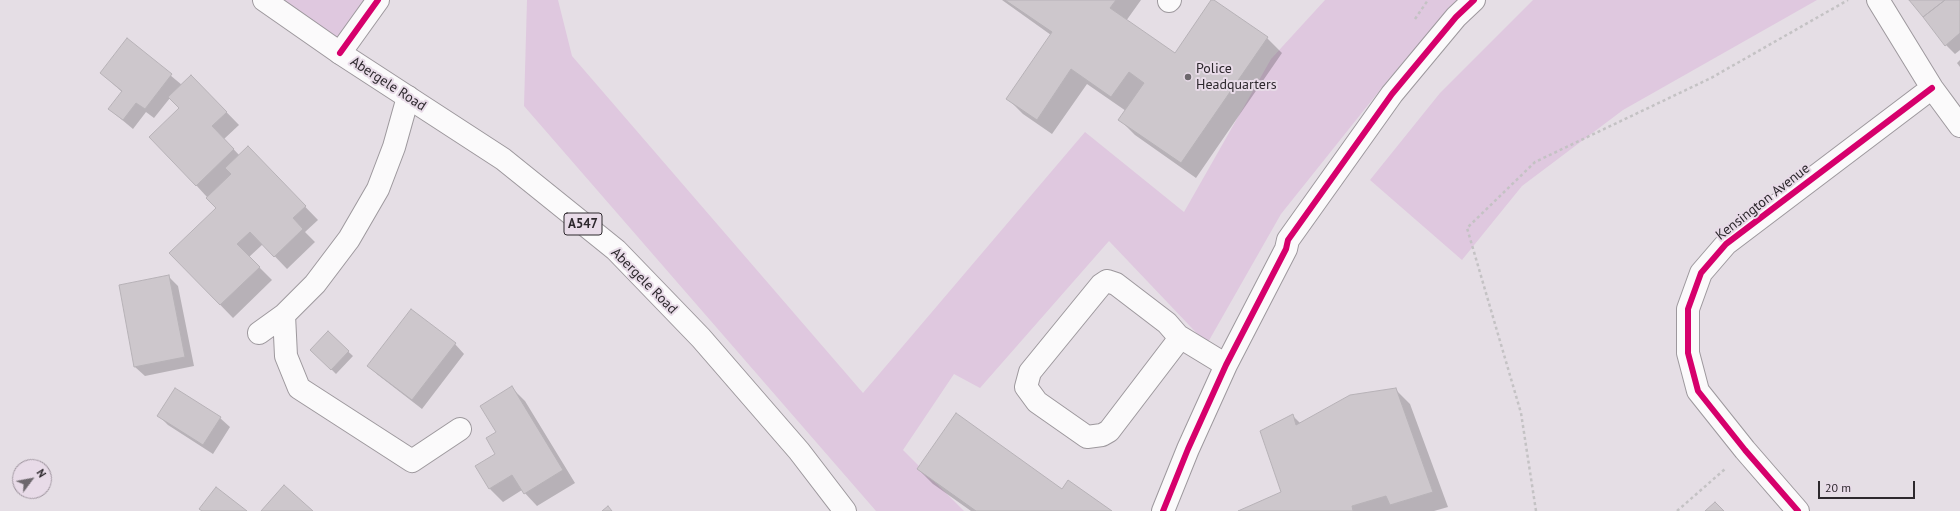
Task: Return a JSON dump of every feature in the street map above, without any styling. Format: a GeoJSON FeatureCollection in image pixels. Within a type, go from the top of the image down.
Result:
{"type":"FeatureCollection","features":[{"type":"Feature","properties":{"kind":"street","name":"Abergele Road"},"geometry":{"type":"LineString","coordinates":[[264,0],[340,54],[503,159],[616,250],[701,338],[799,451],[845,511]]}},
{"type":"Feature","properties":{"kind":"street"},"geometry":{"type":"LineString","coordinates":[[340,54],[378,0]]}},
{"type":"Feature","properties":{"kind":"street"},"geometry":{"type":"LineString","coordinates":[[1163,511],[1188,449],[1226,365],[1286,249],[1288,240],[1392,94],[1456,17],[1474,0]]}},
{"type":"Feature","properties":{"kind":"street"},"geometry":{"type":"LineString","coordinates":[[1878,0],[1932,88],[1960,126]]}},
{"type":"Feature","properties":{"kind":"street","name":"Kensington Avenue"},"geometry":{"type":"LineString","coordinates":[[1798,511],[1698,391],[1688,353],[1688,309],[1701,273],[1726,244],[1932,88]]}},
{"type":"Feature","properties":{"kind":"street"},"geometry":{"type":"LineString","coordinates":[[259,333],[284,314],[315,284],[349,239],[378,189],[394,147],[408,97]]}},
{"type":"Feature","properties":{"kind":"street"},"geometry":{"type":"LineString","coordinates":[[1180,337],[1109,431],[1102,435],[1087,436],[1038,402],[1026,387],[1030,372],[1101,285],[1107,282],[1116,284],[1167,323],[1180,337],[1226,365]]}},
{"type":"Feature","properties":{"kind":"street"},"geometry":{"type":"LineString","coordinates":[[284,314],[286,356],[300,388],[412,461],[460,430]]}},
{"type":"Feature","properties":{"kind":"path"},"geometry":{"type":"LineString","coordinates":[[1536,511],[1520,413],[1467,228],[1535,162],[1712,78],[1848,0]]}},
{"type":"Feature","properties":{"kind":"path"},"geometry":{"type":"LineString","coordinates":[[1677,511],[1746,450]]}},
{"type":"Feature","properties":{"kind":"shaded area"},"geometry":{"type":"Polygon","coordinates":[[[260,0],[378,0],[340,53],[260,0]]]}},
{"type":"Feature","properties":{"kind":"shaded area"},"geometry":{"type":"Polygon","coordinates":[[[527,0],[558,0],[572,56],[863,393],[1085,132],[1184,212],[1271,59],[1325,0],[1457,0],[1388,80],[1281,214],[1207,344],[1109,241],[980,388],[954,374],[903,450],[964,511],[876,511],[524,106],[527,0]]]}},
{"type":"Feature","properties":{"kind":"shaded area"},"geometry":{"type":"Polygon","coordinates":[[[1533,0],[1817,0],[1623,110],[1522,186],[1462,260],[1370,180],[1440,93],[1533,0]]]}},
{"type":"Feature","properties":{"kind":"building","name":"Police Headquarters"},"geometry":{"type":"Polygon","coordinates":[[[1005,0],[1116,0],[1110,8],[1175,53],[1211,0],[1214,0],[1268,37],[1181,163],[1118,120],[1144,83],[1129,72],[1111,97],[1071,69],[1037,120],[1006,99],[1052,32],[1005,0]]]}},
{"type":"Feature","properties":{"kind":"building"},"geometry":{"type":"Polygon","coordinates":[[[1909,0],[1945,0],[1923,17],[1909,0]]]}},
{"type":"Feature","properties":{"kind":"building"},"geometry":{"type":"Polygon","coordinates":[[[1945,0],[1960,0],[1960,33],[1945,46],[1923,17],[1945,0]]]}},
{"type":"Feature","properties":{"kind":"building"},"geometry":{"type":"Polygon","coordinates":[[[127,38],[172,74],[145,109],[136,103],[123,120],[108,109],[122,91],[100,73],[127,38]]]}},
{"type":"Feature","properties":{"kind":"building"},"geometry":{"type":"Polygon","coordinates":[[[191,75],[227,112],[212,126],[234,149],[196,186],[149,137],[179,108],[168,97],[191,75]]]}},
{"type":"Feature","properties":{"kind":"building"},"geometry":{"type":"Polygon","coordinates":[[[248,146],[306,206],[293,218],[303,229],[274,257],[250,232],[237,244],[260,267],[220,305],[169,253],[216,208],[206,198],[231,174],[225,168],[248,146]]]}},
{"type":"Feature","properties":{"kind":"building"},"geometry":{"type":"Polygon","coordinates":[[[169,275],[185,357],[134,367],[119,285],[169,275]]]}},
{"type":"Feature","properties":{"kind":"building"},"geometry":{"type":"Polygon","coordinates":[[[411,309],[456,343],[412,400],[367,366],[411,309]]]}},
{"type":"Feature","properties":{"kind":"building"},"geometry":{"type":"Polygon","coordinates":[[[328,331],[349,351],[331,370],[310,350],[328,331]]]}},
{"type":"Feature","properties":{"kind":"building"},"geometry":{"type":"Polygon","coordinates":[[[512,386],[563,470],[524,494],[512,475],[489,489],[475,466],[495,454],[486,438],[496,432],[480,406],[512,386]]]}},
{"type":"Feature","properties":{"kind":"building"},"geometry":{"type":"Polygon","coordinates":[[[175,388],[221,417],[203,445],[157,416],[175,388]]]}},
{"type":"Feature","properties":{"kind":"building"},"geometry":{"type":"Polygon","coordinates":[[[1396,388],[1433,492],[1390,505],[1386,496],[1352,506],[1353,511],[1238,511],[1281,492],[1260,431],[1293,414],[1296,425],[1350,395],[1396,388]]]}},
{"type":"Feature","properties":{"kind":"building"},"geometry":{"type":"Polygon","coordinates":[[[956,413],[1062,489],[1068,480],[1112,511],[976,511],[917,469],[956,413]]]}},
{"type":"Feature","properties":{"kind":"building"},"geometry":{"type":"Polygon","coordinates":[[[284,485],[313,511],[261,511],[284,485]]]}},
{"type":"Feature","properties":{"kind":"building"},"geometry":{"type":"Polygon","coordinates":[[[216,487],[247,511],[202,511],[199,509],[216,487]]]}},
{"type":"Feature","properties":{"kind":"building"},"geometry":{"type":"Polygon","coordinates":[[[1715,502],[1724,511],[1705,511],[1715,502]]]}},
{"type":"Feature","properties":{"kind":"building"},"geometry":{"type":"Polygon","coordinates":[[[608,506],[612,511],[602,511],[608,506]]]}},
{"type":"Feature","properties":{"kind":"cycle path"},"geometry":{"type":"LineString","coordinates":[[340,53],[378,0]]}},
{"type":"Feature","properties":{"kind":"cycle path"},"geometry":{"type":"LineString","coordinates":[[1163,511],[1188,449],[1226,365],[1286,249],[1288,240],[1392,94],[1456,17],[1474,0]]}},
{"type":"Feature","properties":{"kind":"cycle path"},"geometry":{"type":"LineString","coordinates":[[1798,511],[1745,450],[1698,391],[1688,353],[1688,309],[1701,273],[1726,244],[1932,88]]}},
{"type":"Feature","properties":{"kind":"place","name":"Police Headquarters"},"geometry":{"type":"Point","coordinates":[1188,77]}}]}
